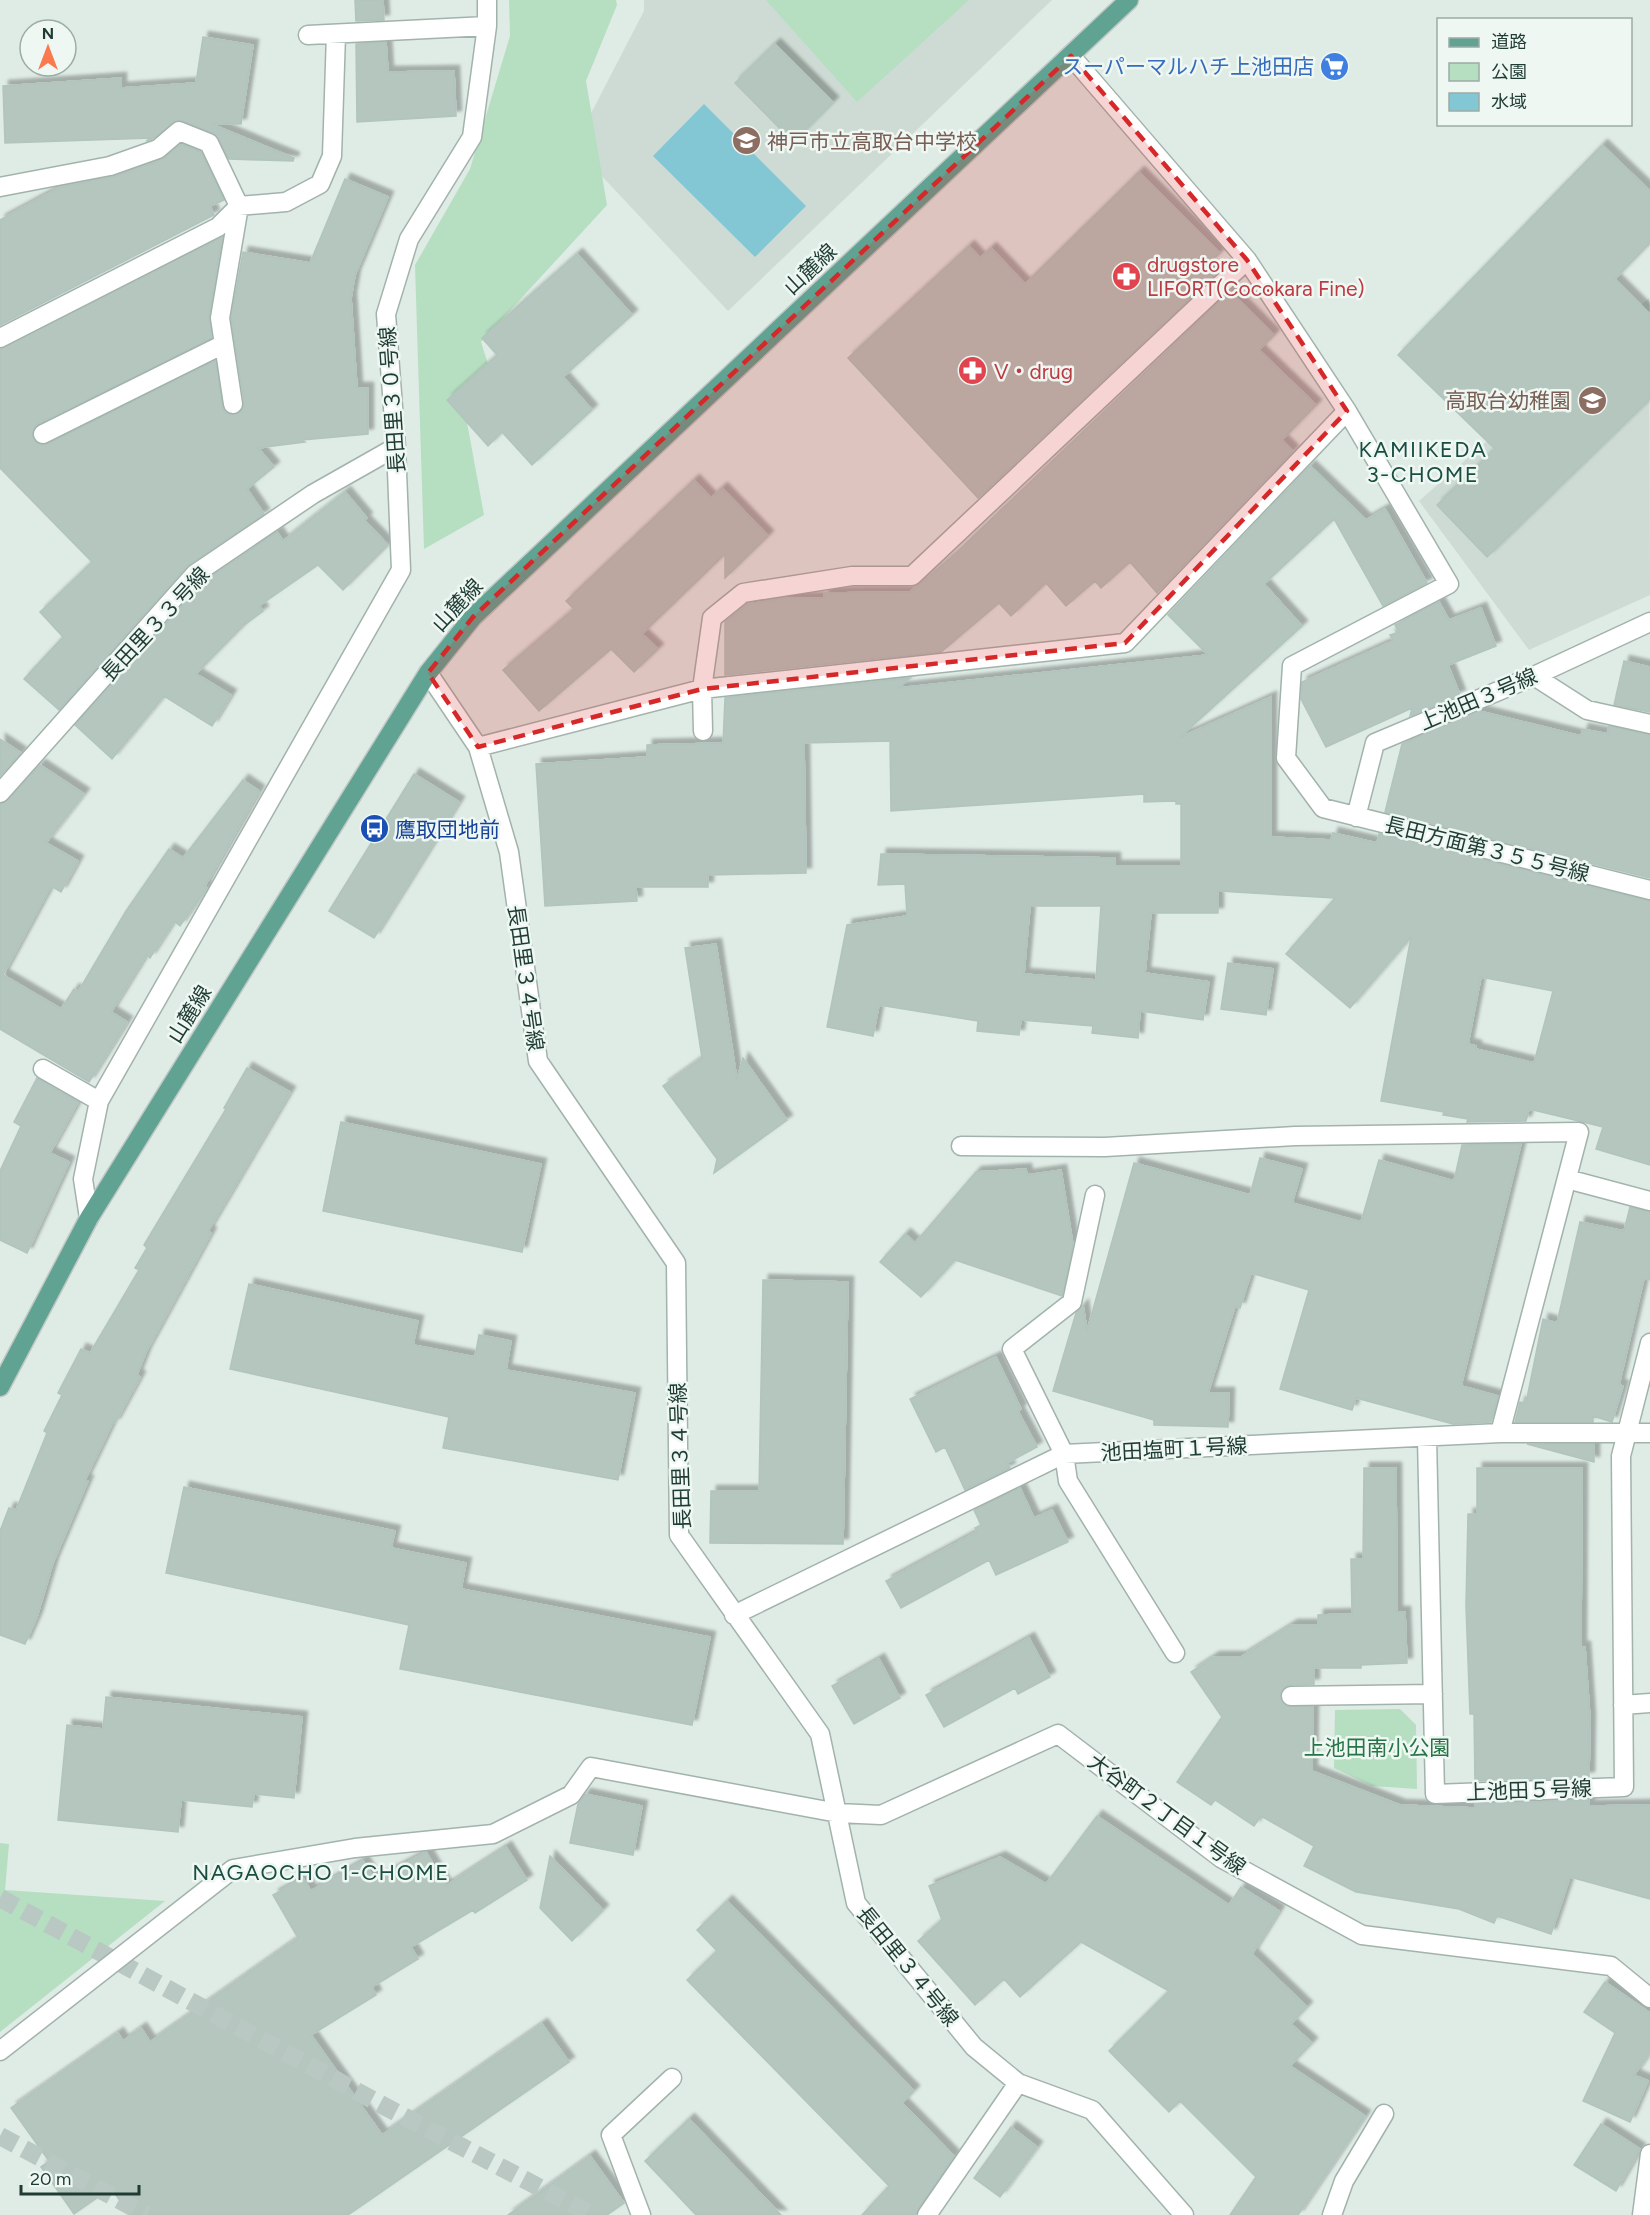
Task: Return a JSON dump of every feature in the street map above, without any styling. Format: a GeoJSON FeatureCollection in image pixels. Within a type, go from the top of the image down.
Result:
{"type":"FeatureCollection","features":[{"type":"Feature","properties":{"kind":"main road","name":"山麓線"},"geometry":{"type":"LineString","coordinates":[[0,1387],[89,1218],[428,673],[473,617],[1129,0]]}},
{"type":"Feature","properties":{"kind":"street","name":"長田里３０号線"},"geometry":{"type":"LineString","coordinates":[[99,1101],[401,570],[396,447],[386,314],[409,239],[472,137],[487,26],[487,0]]}},
{"type":"Feature","properties":{"kind":"street"},"geometry":{"type":"LineString","coordinates":[[308,35],[487,26]]}},
{"type":"Feature","properties":{"kind":"street"},"geometry":{"type":"LineString","coordinates":[[0,338],[218,227],[239,206],[286,202],[320,184],[332,156],[336,34]]}},
{"type":"Feature","properties":{"kind":"street"},"geometry":{"type":"LineString","coordinates":[[478,747],[702,689],[1125,643],[1347,411],[1247,260],[1071,56]]}},
{"type":"Feature","properties":{"kind":"street"},"geometry":{"type":"LineString","coordinates":[[0,187],[110,166],[158,149],[179,131],[208,143],[239,206],[220,318],[234,404]]}},
{"type":"Feature","properties":{"kind":"street"},"geometry":{"type":"LineString","coordinates":[[703,731],[702,689],[712,618],[743,593],[852,576],[912,576],[1247,260]]}},
{"type":"Feature","properties":{"kind":"street"},"geometry":{"type":"LineString","coordinates":[[44,434],[224,344]]}},
{"type":"Feature","properties":{"kind":"street","name":"長田方面第３５５号線"},"geometry":{"type":"LineString","coordinates":[[1347,411],[1449,584],[1292,666],[1286,758],[1323,808],[1650,890]]}},
{"type":"Feature","properties":{"kind":"street","name":"長田里３３号線"},"geometry":{"type":"LineString","coordinates":[[0,793],[195,574],[313,494],[396,447]]}},
{"type":"Feature","properties":{"kind":"street","name":"上池田３号線"},"geometry":{"type":"LineString","coordinates":[[1356,817],[1375,743],[1534,676],[1650,622]]}},
{"type":"Feature","properties":{"kind":"street","name":"長田里３４号線"},"geometry":{"type":"LineString","coordinates":[[428,673],[478,747],[509,852],[538,1061],[676,1263],[679,1535],[820,1734],[856,1903],[974,2047],[1018,2083],[1092,2110],[1184,2215]]}},
{"type":"Feature","properties":{"kind":"street"},"geometry":{"type":"LineString","coordinates":[[1534,676],[1587,710],[1650,724]]}},
{"type":"Feature","properties":{"kind":"street"},"geometry":{"type":"LineString","coordinates":[[44,1069],[99,1101],[82,1179],[89,1218]]}},
{"type":"Feature","properties":{"kind":"street"},"geometry":{"type":"LineString","coordinates":[[961,1146],[1104,1147],[1294,1136],[1579,1132],[1500,1433]]}},
{"type":"Feature","properties":{"kind":"street"},"geometry":{"type":"LineString","coordinates":[[1567,1179],[1650,1201]]}},
{"type":"Feature","properties":{"kind":"street"},"geometry":{"type":"LineString","coordinates":[[1095,1196],[1072,1302],[1012,1349],[1064,1454],[1068,1481],[1174,1653]]}},
{"type":"Feature","properties":{"kind":"street","name":"上池田５号線"},"geometry":{"type":"LineString","coordinates":[[1427,1438],[1435,1794],[1624,1787],[1621,1456],[1650,1343]]}},
{"type":"Feature","properties":{"kind":"street","name":"池田塩町１号線"},"geometry":{"type":"LineString","coordinates":[[734,1615],[1064,1454],[1500,1433],[1650,1433]]}},
{"type":"Feature","properties":{"kind":"street"},"geometry":{"type":"LineString","coordinates":[[1291,1696],[1433,1694]]}},
{"type":"Feature","properties":{"kind":"street"},"geometry":{"type":"LineString","coordinates":[[1623,1705],[1650,1703]]}},
{"type":"Feature","properties":{"kind":"street","name":"大谷町２丁目１号線"},"geometry":{"type":"LineString","coordinates":[[838,1813],[881,1815],[1058,1734],[1221,1858],[1362,1935],[1611,1966],[1650,1998]]}},
{"type":"Feature","properties":{"kind":"street"},"geometry":{"type":"LineString","coordinates":[[0,2050],[233,1869],[355,1848],[493,1834],[571,1795],[591,1767],[838,1813]]}},
{"type":"Feature","properties":{"kind":"street"},"geometry":{"type":"LineString","coordinates":[[641,2215],[611,2135],[672,2078]]}},
{"type":"Feature","properties":{"kind":"street"},"geometry":{"type":"LineString","coordinates":[[927,2215],[1018,2083]]}},
{"type":"Feature","properties":{"kind":"street"},"geometry":{"type":"LineString","coordinates":[[1332,2215],[1344,2181],[1384,2114]]}},
{"type":"Feature","properties":{"kind":"street"},"geometry":{"type":"LineString","coordinates":[[1642,2215],[1650,2154]]}},
{"type":"Feature","properties":{"kind":"highlighted area"},"geometry":{"type":"Polygon","coordinates":[[[1071,56],[1247,260],[1347,411],[1125,643],[702,689],[478,747],[428,673],[473,617],[1071,56]]]}},
{"type":"Feature","properties":{"kind":"shaded area","name":"神戸市立高取台中学校"},"geometry":{"type":"Polygon","coordinates":[[[644,0],[1052,0],[728,311],[585,158],[586,123],[644,11],[644,0]]]}},
{"type":"Feature","properties":{"kind":"shaded area","name":"高取台幼稚園"},"geometry":{"type":"Polygon","coordinates":[[[1649,298],[1650,595],[1529,650],[1419,501],[1649,298]]]}},
{"type":"Feature","properties":{"kind":"green space"},"geometry":{"type":"Polygon","coordinates":[[[509,0],[616,0],[617,5],[586,81],[607,205],[481,342],[497,392],[466,417],[484,515],[424,549],[415,265],[470,169],[510,36],[509,0]]]}},
{"type":"Feature","properties":{"kind":"green space"},"geometry":{"type":"Polygon","coordinates":[[[766,0],[969,0],[857,102],[766,0]]]}},
{"type":"Feature","properties":{"kind":"green space","name":"上池田南小公園"},"geometry":{"type":"Polygon","coordinates":[[[1400,1709],[1416,1725],[1417,1789],[1372,1786],[1334,1768],[1335,1710],[1400,1709]]]}},
{"type":"Feature","properties":{"kind":"green space"},"geometry":{"type":"Polygon","coordinates":[[[0,1843],[9,1844],[5,1890],[165,1901],[0,2032],[0,1843]]]}},
{"type":"Feature","properties":{"kind":"water"},"geometry":{"type":"Polygon","coordinates":[[[704,104],[806,206],[755,257],[653,156],[704,104]]]}},
{"type":"Feature","properties":{"kind":"building"},"geometry":{"type":"Polygon","coordinates":[[[355,0],[383,0],[384,20],[356,21],[355,0]]]}},
{"type":"Feature","properties":{"kind":"building"},"geometry":{"type":"Polygon","coordinates":[[[203,37],[253,45],[241,124],[211,124],[294,158],[293,161],[229,159],[214,133],[178,120],[152,139],[146,141],[152,138],[5,143],[3,86],[121,78],[121,88],[196,83],[203,37]]]}},
{"type":"Feature","properties":{"kind":"building"},"geometry":{"type":"Polygon","coordinates":[[[386,42],[388,72],[454,71],[456,116],[357,122],[356,44],[386,42]]]}},
{"type":"Feature","properties":{"kind":"building"},"geometry":{"type":"Polygon","coordinates":[[[775,44],[833,102],[793,142],[735,83],[775,44]]]}},
{"type":"Feature","properties":{"kind":"building"},"geometry":{"type":"Polygon","coordinates":[[[181,144],[201,152],[224,200],[210,206],[214,215],[0,325],[0,220],[61,187],[112,177],[162,160],[181,144]]]}},
{"type":"Feature","properties":{"kind":"building"},"geometry":{"type":"Polygon","coordinates":[[[1602,145],[1650,191],[1650,243],[1615,279],[1650,314],[1650,399],[1487,557],[1437,505],[1495,449],[1398,355],[1602,145]]]}},
{"type":"Feature","properties":{"kind":"building"},"geometry":{"type":"Polygon","coordinates":[[[1139,172],[1220,253],[1205,267],[1214,276],[978,498],[848,358],[969,246],[980,258],[991,248],[1025,284],[1139,172]]]}},
{"type":"Feature","properties":{"kind":"building"},"geometry":{"type":"Polygon","coordinates":[[[345,179],[388,197],[355,275],[351,298],[357,388],[368,388],[368,434],[302,440],[305,442],[258,448],[274,467],[247,489],[264,514],[187,566],[59,710],[24,679],[63,637],[40,612],[92,562],[0,468],[0,349],[222,237],[209,316],[212,338],[38,424],[32,434],[37,444],[48,444],[215,361],[224,411],[229,415],[240,413],[244,402],[231,318],[243,252],[310,263],[345,179]]]}},
{"type":"Feature","properties":{"kind":"building"},"geometry":{"type":"Polygon","coordinates":[[[577,254],[632,315],[563,377],[592,410],[532,465],[502,432],[488,446],[447,400],[497,355],[482,338],[577,254]]]}},
{"type":"Feature","properties":{"kind":"building"},"geometry":{"type":"Polygon","coordinates":[[[1230,291],[1274,335],[1259,350],[1316,405],[1282,440],[1293,451],[1157,593],[1130,562],[1101,588],[1095,581],[1066,606],[1046,583],[1011,616],[999,603],[941,652],[725,675],[725,622],[748,604],[784,598],[824,598],[824,593],[910,592],[954,555],[1230,291]]]}},
{"type":"Feature","properties":{"kind":"building"},"geometry":{"type":"Polygon","coordinates":[[[1310,466],[1366,520],[1385,509],[1427,583],[1383,606],[1334,519],[1264,584],[1302,626],[1179,738],[1271,697],[1271,837],[1331,840],[1333,833],[1377,843],[1379,834],[1650,901],[1650,1165],[1596,1149],[1603,1127],[1529,1109],[1526,1121],[1467,1122],[1468,1119],[1443,1115],[1444,1112],[1381,1101],[1411,937],[1350,1008],[1286,954],[1335,898],[1218,891],[1218,913],[1151,913],[1145,973],[1209,982],[1203,1020],[1140,1011],[1138,1038],[1092,1033],[1093,1026],[1021,1020],[1019,1035],[977,1031],[978,1021],[879,1005],[873,1036],[827,1027],[847,925],[907,916],[905,884],[878,885],[881,854],[1115,858],[1115,866],[1181,866],[1181,804],[1176,804],[1176,801],[1144,802],[1144,794],[891,811],[890,741],[804,743],[806,873],[708,875],[708,887],[636,887],[637,901],[545,906],[536,764],[647,757],[647,745],[723,743],[725,698],[910,678],[898,688],[1208,655],[1168,615],[1310,466]],[[1030,906],[1024,974],[1096,980],[1101,906],[1030,906]],[[1481,977],[1468,1044],[1476,1046],[1476,1049],[1534,1063],[1553,991],[1481,977]]]}},
{"type":"Feature","properties":{"kind":"building"},"geometry":{"type":"Polygon","coordinates":[[[694,480],[711,498],[722,488],[768,536],[725,578],[725,554],[642,634],[658,649],[634,672],[611,649],[539,711],[503,670],[574,609],[566,601],[694,480]]]}},
{"type":"Feature","properties":{"kind":"building"},"geometry":{"type":"Polygon","coordinates":[[[345,492],[367,518],[364,520],[388,545],[343,590],[318,565],[259,606],[263,611],[243,626],[196,674],[231,695],[212,726],[164,696],[112,759],[75,725],[202,583],[277,532],[283,541],[345,492]]]}},
{"type":"Feature","properties":{"kind":"building"},"geometry":{"type":"Polygon","coordinates":[[[1439,602],[1449,620],[1481,608],[1496,646],[1448,665],[1460,695],[1410,716],[1412,708],[1326,747],[1301,699],[1302,682],[1393,641],[1390,635],[1399,632],[1395,625],[1439,602]]]}},
{"type":"Feature","properties":{"kind":"building"},"geometry":{"type":"Polygon","coordinates":[[[1624,661],[1650,667],[1650,712],[1614,705],[1624,661]]]}},
{"type":"Feature","properties":{"kind":"building"},"geometry":{"type":"Polygon","coordinates":[[[1479,711],[1581,736],[1583,729],[1608,734],[1609,726],[1650,735],[1650,878],[1385,812],[1402,744],[1479,711]]]}},
{"type":"Feature","properties":{"kind":"building"},"geometry":{"type":"Polygon","coordinates":[[[0,739],[21,753],[0,776],[0,739]]]}},
{"type":"Feature","properties":{"kind":"building"},"geometry":{"type":"Polygon","coordinates":[[[40,765],[84,794],[46,843],[78,861],[61,892],[51,886],[3,975],[61,1009],[74,989],[78,992],[126,911],[169,849],[183,858],[243,780],[259,791],[205,886],[207,888],[180,926],[174,921],[150,958],[146,955],[111,1012],[127,1022],[89,1082],[0,1029],[0,804],[8,800],[40,765]]]}},
{"type":"Feature","properties":{"kind":"building"},"geometry":{"type":"Polygon","coordinates":[[[414,774],[459,802],[374,938],[329,911],[414,774]]]}},
{"type":"Feature","properties":{"kind":"building"},"geometry":{"type":"Polygon","coordinates":[[[716,944],[737,1080],[743,1058],[787,1120],[714,1173],[717,1159],[663,1086],[702,1058],[685,948],[716,944]]]}},
{"type":"Feature","properties":{"kind":"building"},"geometry":{"type":"Polygon","coordinates":[[[1228,963],[1273,969],[1266,1015],[1221,1009],[1228,963]]]}},
{"type":"Feature","properties":{"kind":"building"},"geometry":{"type":"Polygon","coordinates":[[[247,1068],[290,1092],[208,1231],[211,1233],[146,1352],[137,1375],[140,1377],[115,1423],[113,1422],[85,1480],[88,1481],[53,1563],[37,1617],[25,1644],[0,1635],[0,1531],[9,1508],[16,1510],[47,1433],[44,1431],[62,1395],[58,1393],[81,1349],[90,1353],[139,1270],[135,1268],[147,1248],[144,1245],[226,1109],[224,1108],[247,1068]]]}},
{"type":"Feature","properties":{"kind":"building"},"geometry":{"type":"Polygon","coordinates":[[[37,1078],[78,1102],[50,1153],[69,1162],[27,1253],[0,1240],[0,1171],[21,1126],[14,1122],[37,1078]]]}},
{"type":"Feature","properties":{"kind":"building"},"geometry":{"type":"Polygon","coordinates":[[[341,1122],[541,1164],[522,1252],[323,1211],[341,1122]]]}},
{"type":"Feature","properties":{"kind":"building"},"geometry":{"type":"Polygon","coordinates":[[[1521,1144],[1461,1386],[1498,1396],[1491,1422],[1453,1424],[1356,1398],[1352,1410],[1280,1389],[1309,1290],[1251,1273],[1240,1308],[1235,1306],[1208,1393],[1229,1393],[1228,1427],[1154,1425],[1154,1420],[1053,1391],[1076,1313],[1083,1305],[1087,1331],[1134,1163],[1250,1195],[1260,1158],[1302,1169],[1292,1203],[1361,1222],[1379,1160],[1454,1181],[1462,1145],[1521,1144]]]}},
{"type":"Feature","properties":{"kind":"building"},"geometry":{"type":"Polygon","coordinates":[[[1026,1169],[1027,1175],[1061,1170],[1073,1245],[1062,1296],[955,1260],[921,1297],[880,1262],[905,1234],[915,1243],[976,1172],[1026,1169]]]}},
{"type":"Feature","properties":{"kind":"building"},"geometry":{"type":"Polygon","coordinates":[[[1630,1207],[1650,1212],[1650,1280],[1644,1278],[1619,1385],[1623,1386],[1612,1422],[1593,1416],[1593,1422],[1515,1422],[1520,1402],[1526,1403],[1543,1319],[1557,1323],[1580,1222],[1624,1231],[1630,1207]]]}},
{"type":"Feature","properties":{"kind":"building"},"geometry":{"type":"Polygon","coordinates":[[[763,1280],[848,1282],[843,1544],[710,1543],[711,1491],[759,1491],[763,1280]]]}},
{"type":"Feature","properties":{"kind":"building"},"geometry":{"type":"Polygon","coordinates":[[[249,1284],[418,1321],[413,1345],[475,1357],[479,1335],[511,1341],[506,1370],[635,1393],[618,1480],[443,1448],[449,1417],[230,1369],[249,1284]]]}},
{"type":"Feature","properties":{"kind":"building"},"geometry":{"type":"Polygon","coordinates":[[[996,1357],[1021,1409],[1018,1411],[1037,1447],[1007,1463],[1010,1468],[965,1490],[945,1447],[936,1452],[910,1399],[996,1357]]]}},
{"type":"Feature","properties":{"kind":"building"},"geometry":{"type":"Polygon","coordinates":[[[1527,1444],[1594,1444],[1594,1462],[1527,1444]]]}},
{"type":"Feature","properties":{"kind":"building"},"geometry":{"type":"Polygon","coordinates":[[[1364,1468],[1396,1468],[1397,1612],[1405,1612],[1407,1663],[1361,1665],[1361,1668],[1314,1668],[1314,1684],[1290,1685],[1282,1690],[1280,1697],[1286,1706],[1313,1707],[1312,1771],[1400,1805],[1475,1808],[1475,1804],[1589,1800],[1589,1806],[1650,1805],[1650,1899],[1570,1877],[1551,1934],[1497,1916],[1494,1923],[1459,1909],[1356,1892],[1304,1866],[1314,1846],[1261,1816],[1254,1826],[1215,1800],[1211,1805],[1177,1782],[1222,1717],[1191,1672],[1214,1657],[1241,1657],[1292,1625],[1318,1625],[1318,1615],[1352,1614],[1351,1559],[1363,1559],[1364,1468]]]}},
{"type":"Feature","properties":{"kind":"building"},"geometry":{"type":"Polygon","coordinates":[[[1477,1468],[1582,1468],[1581,1647],[1585,1647],[1590,1719],[1589,1777],[1475,1781],[1474,1714],[1470,1714],[1466,1606],[1468,1514],[1477,1514],[1477,1468]]]}},
{"type":"Feature","properties":{"kind":"building"},"geometry":{"type":"Polygon","coordinates":[[[184,1487],[395,1531],[391,1548],[466,1563],[461,1589],[710,1637],[692,1725],[400,1669],[409,1625],[166,1573],[184,1487]]]}},
{"type":"Feature","properties":{"kind":"building"},"geometry":{"type":"Polygon","coordinates":[[[1020,1488],[1034,1518],[1052,1510],[1068,1542],[996,1575],[989,1560],[901,1608],[886,1581],[977,1532],[975,1528],[981,1525],[974,1510],[1020,1488]]]}},
{"type":"Feature","properties":{"kind":"building"},"geometry":{"type":"Polygon","coordinates":[[[1029,1638],[1050,1677],[1018,1694],[1015,1688],[944,1727],[926,1695],[1029,1638]]]}},
{"type":"Feature","properties":{"kind":"building"},"geometry":{"type":"Polygon","coordinates":[[[879,1659],[900,1698],[854,1724],[832,1686],[879,1659]]]}},
{"type":"Feature","properties":{"kind":"building"},"geometry":{"type":"Polygon","coordinates":[[[106,1697],[302,1717],[294,1798],[254,1794],[252,1807],[181,1800],[178,1832],[58,1820],[67,1725],[103,1729],[106,1697]]]}},
{"type":"Feature","properties":{"kind":"building"},"geometry":{"type":"Polygon","coordinates":[[[585,1794],[642,1806],[633,1855],[570,1843],[578,1804],[585,1794]]]}},
{"type":"Feature","properties":{"kind":"building"},"geometry":{"type":"Polygon","coordinates":[[[1097,1816],[1229,1905],[1241,1887],[1279,1911],[1252,1954],[1307,2007],[1291,2024],[1312,2043],[1290,2066],[1365,2116],[1298,2215],[1230,2215],[1256,2177],[1180,2101],[1169,2112],[1109,2051],[1169,1991],[1081,1942],[1020,1997],[1004,1979],[975,2005],[918,1941],[942,1920],[929,1886],[1000,1857],[1046,1884],[1097,1816]]]}},
{"type":"Feature","properties":{"kind":"building"},"geometry":{"type":"Polygon","coordinates":[[[506,1847],[527,1880],[475,1913],[473,1910],[411,1947],[418,1959],[372,1987],[376,1995],[311,2035],[382,2135],[542,2024],[569,2062],[348,2215],[130,2215],[111,2188],[74,2214],[41,2167],[49,2161],[11,2108],[118,2033],[123,2041],[141,2028],[150,2042],[298,1938],[273,1895],[303,1878],[311,1891],[363,1861],[375,1880],[426,1852],[446,1886],[506,1847]]]}},
{"type":"Feature","properties":{"kind":"building"},"geometry":{"type":"Polygon","coordinates":[[[550,1856],[603,1910],[572,1941],[540,1908],[550,1856]]]}},
{"type":"Feature","properties":{"kind":"building"},"geometry":{"type":"Polygon","coordinates":[[[727,1901],[914,2091],[902,2103],[954,2156],[915,2215],[862,2215],[889,2186],[687,1980],[717,1951],[697,1930],[727,1901]]]}},
{"type":"Feature","properties":{"kind":"building"},"geometry":{"type":"Polygon","coordinates":[[[1605,1982],[1650,2013],[1650,2052],[1634,2075],[1648,2081],[1630,2122],[1583,2101],[1615,2033],[1584,2012],[1605,1982]]]}},
{"type":"Feature","properties":{"kind":"building"},"geometry":{"type":"Polygon","coordinates":[[[689,2119],[781,2215],[696,2215],[645,2161],[689,2119]]]}},
{"type":"Feature","properties":{"kind":"building"},"geometry":{"type":"Polygon","coordinates":[[[1601,2124],[1640,2149],[1616,2191],[1574,2165],[1601,2124]]]}},
{"type":"Feature","properties":{"kind":"building"},"geometry":{"type":"Polygon","coordinates":[[[1011,2127],[1037,2147],[1000,2197],[974,2178],[1011,2127]]]}},
{"type":"Feature","properties":{"kind":"building"},"geometry":{"type":"Polygon","coordinates":[[[590,2156],[624,2203],[607,2215],[508,2215],[590,2156]]]}},
{"type":"Feature","properties":{"kind":"tunnel"},"geometry":{"type":"LineString","coordinates":[[0,1898],[384,2106],[592,2215]]}},
{"type":"Feature","properties":{"kind":"tunnel"},"geometry":{"type":"LineString","coordinates":[[0,2136],[147,2215]]}},
{"type":"Feature","properties":{"kind":"place","name":"スーパーマルハチ上池田店"},"geometry":{"type":"Point","coordinates":[1335,66]}},
{"type":"Feature","properties":{"kind":"place","name":"神戸市立高取台中学校"},"geometry":{"type":"Point","coordinates":[746,141]}},
{"type":"Feature","properties":{"kind":"place","name":"drugstore LIFORT(Cocokara Fine)"},"geometry":{"type":"Point","coordinates":[1126,276]}},
{"type":"Feature","properties":{"kind":"place","name":"V・drug"},"geometry":{"type":"Point","coordinates":[973,371]}},
{"type":"Feature","properties":{"kind":"place","name":"高取台幼稚園"},"geometry":{"type":"Point","coordinates":[1592,400]}},
{"type":"Feature","properties":{"kind":"place","name":"鷹取団地前"},"geometry":{"type":"Point","coordinates":[374,829]}},
{"type":"Feature","properties":{"kind":"district","name":"KAMIIKEDA 3-CHOME"},"geometry":{"type":"Point","coordinates":[1423,462]}},
{"type":"Feature","properties":{"kind":"district","name":"NAGAOCHO 1-CHOME"},"geometry":{"type":"Point","coordinates":[321,1872]}}]}
